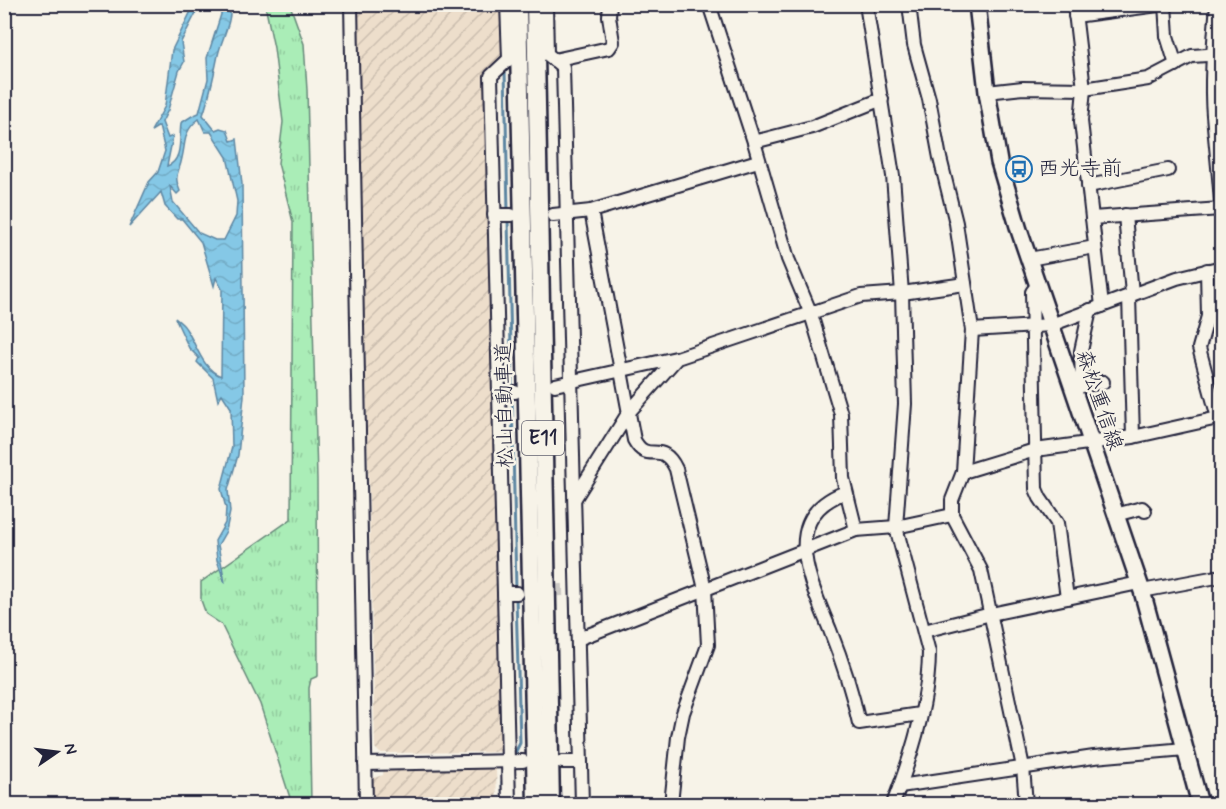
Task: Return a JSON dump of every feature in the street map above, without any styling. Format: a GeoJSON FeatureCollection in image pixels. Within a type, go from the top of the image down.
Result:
{"type":"FeatureCollection","features":[{"type":"Feature","properties":{"kind":"highway","name":"松山自動車道"},"geometry":{"type":"LineString","coordinates":[[518,4],[536,804]]}},
{"type":"Feature","properties":{"kind":"highway","name":"松山自動車道"},"geometry":{"type":"LineString","coordinates":[[535,4],[551,804]]}},
{"type":"Feature","properties":{"kind":"main road","name":"森松重信線"},"geometry":{"type":"LineString","coordinates":[[977,4],[987,93],[999,162],[1029,259],[1077,387],[1090,442],[1140,587],[1200,804]]}},
{"type":"Feature","properties":{"kind":"street"},"geometry":{"type":"LineString","coordinates":[[351,4],[366,804]]}},
{"type":"Feature","properties":{"kind":"street"},"geometry":{"type":"LineString","coordinates":[[507,4],[509,59],[490,76],[509,804]]}},
{"type":"Feature","properties":{"kind":"street"},"geometry":{"type":"LineString","coordinates":[[546,4],[547,54],[562,66],[574,499],[569,589],[578,639],[582,804]]}},
{"type":"Feature","properties":{"kind":"street"},"geometry":{"type":"LineString","coordinates":[[554,60],[609,48],[613,42],[609,16],[610,4]]}},
{"type":"Feature","properties":{"kind":"street"},"geometry":{"type":"LineString","coordinates":[[709,4],[754,142],[788,259],[811,314],[842,414],[843,477],[856,530]]}},
{"type":"Feature","properties":{"kind":"street"},"geometry":{"type":"LineString","coordinates":[[866,4],[893,176],[902,293],[905,404],[896,527],[929,652],[929,674],[920,714],[909,760],[893,804]]}},
{"type":"Feature","properties":{"kind":"street"},"geometry":{"type":"LineString","coordinates":[[909,4],[914,45],[929,99],[940,158],[956,223],[972,330],[963,472],[952,500],[952,515],[981,570],[1023,767],[1026,804]]}},
{"type":"Feature","properties":{"kind":"street"},"geometry":{"type":"LineString","coordinates":[[1103,382],[1077,387],[1081,351],[1096,308],[1095,247],[1081,121],[1084,89],[1074,10],[1166,4],[1167,36],[1176,65]]}},
{"type":"Feature","properties":{"kind":"street"},"geometry":{"type":"LineString","coordinates":[[1216,4],[1217,55],[1213,113],[1221,216]]}},
{"type":"Feature","properties":{"kind":"street"},"geometry":{"type":"LineString","coordinates":[[987,93],[1023,88],[1084,89],[1148,79],[1192,56],[1217,55]]}},
{"type":"Feature","properties":{"kind":"street"},"geometry":{"type":"LineString","coordinates":[[754,142],[812,127],[882,99]]}},
{"type":"Feature","properties":{"kind":"street"},"geometry":{"type":"LineString","coordinates":[[553,215],[591,211],[758,161]]}},
{"type":"Feature","properties":{"kind":"street"},"geometry":{"type":"LineString","coordinates":[[1088,186],[1168,170]]}},
{"type":"Feature","properties":{"kind":"street"},"geometry":{"type":"LineString","coordinates":[[1092,218],[1221,209]]}},
{"type":"Feature","properties":{"kind":"street"},"geometry":{"type":"LineString","coordinates":[[591,211],[634,441],[639,450],[646,453],[660,452],[668,455],[676,469],[705,589],[708,645],[683,713],[678,736],[671,804]]}},
{"type":"Feature","properties":{"kind":"street"},"geometry":{"type":"LineString","coordinates":[[494,215],[511,215]]}},
{"type":"Feature","properties":{"kind":"street"},"geometry":{"type":"LineString","coordinates":[[1125,215],[1131,295],[1133,437]]}},
{"type":"Feature","properties":{"kind":"street"},"geometry":{"type":"LineString","coordinates":[[1029,259],[1095,247]]}},
{"type":"Feature","properties":{"kind":"street"},"geometry":{"type":"LineString","coordinates":[[972,330],[1052,325],[1177,278],[1221,267]]}},
{"type":"Feature","properties":{"kind":"street"},"geometry":{"type":"LineString","coordinates":[[963,472],[1035,450],[1133,437],[1220,420],[1199,348],[1208,316],[1207,270]]}},
{"type":"Feature","properties":{"kind":"street"},"geometry":{"type":"LineString","coordinates":[[555,385],[677,358],[861,296],[965,284]]}},
{"type":"Feature","properties":{"kind":"street"},"geometry":{"type":"LineString","coordinates":[[1038,284],[1032,292],[1036,489],[1057,523],[1067,598]]}},
{"type":"Feature","properties":{"kind":"street"},"geometry":{"type":"LineString","coordinates":[[574,499],[629,412],[677,358]]}},
{"type":"Feature","properties":{"kind":"street"},"geometry":{"type":"LineString","coordinates":[[498,393],[515,392]]}},
{"type":"Feature","properties":{"kind":"street"},"geometry":{"type":"LineString","coordinates":[[846,492],[834,497],[814,514],[807,533],[806,549],[810,580],[844,668],[859,723],[920,714]]}},
{"type":"Feature","properties":{"kind":"street"},"geometry":{"type":"LineString","coordinates":[[1115,515],[1142,508],[1145,511]]}},
{"type":"Feature","properties":{"kind":"street"},"geometry":{"type":"LineString","coordinates":[[578,639],[856,530],[896,527],[952,515]]}},
{"type":"Feature","properties":{"kind":"street"},"geometry":{"type":"LineString","coordinates":[[924,631],[1067,598],[1221,576]]}},
{"type":"Feature","properties":{"kind":"street"},"geometry":{"type":"LineString","coordinates":[[504,593],[517,592]]}},
{"type":"Feature","properties":{"kind":"street"},"geometry":{"type":"LineString","coordinates":[[900,786],[1094,757],[1185,749]]}},
{"type":"Feature","properties":{"kind":"street"},"geometry":{"type":"LineString","coordinates":[[365,764],[523,761]]}},
{"type":"Feature","properties":{"kind":"street"},"geometry":{"type":"LineString","coordinates":[[562,762],[581,762]]}},
{"type":"Feature","properties":{"kind":"shaded area"},"geometry":{"type":"Polygon","coordinates":[[[357,5],[501,5],[503,54],[485,73],[501,752],[380,753],[375,748],[357,5]]]}},
{"type":"Feature","properties":{"kind":"shaded area"},"geometry":{"type":"Polygon","coordinates":[[[496,768],[497,804],[371,804],[370,779],[383,775],[384,769],[496,768]]]}},
{"type":"Feature","properties":{"kind":"green space"},"geometry":{"type":"Polygon","coordinates":[[[265,5],[290,5],[304,44],[307,90],[317,479],[318,676],[311,679],[309,688],[311,804],[292,804],[260,704],[221,624],[206,614],[201,600],[201,582],[291,519],[293,222],[278,163],[283,122],[274,48],[265,5]]]}},
{"type":"Feature","properties":{"kind":"water"},"geometry":{"type":"Polygon","coordinates":[[[194,5],[200,5],[181,42],[184,62],[162,122],[168,138],[173,136],[167,166],[176,159],[178,154],[181,123],[199,113],[208,79],[207,58],[224,5],[230,5],[228,24],[203,115],[215,130],[220,128],[227,130],[231,141],[237,139],[242,184],[244,396],[238,455],[228,490],[230,512],[226,531],[218,545],[225,583],[217,560],[215,541],[225,523],[226,508],[221,489],[232,447],[231,408],[222,394],[218,401],[213,378],[197,362],[199,358],[189,348],[175,318],[185,328],[204,362],[214,373],[221,376],[222,289],[216,278],[214,286],[201,242],[182,219],[177,219],[165,206],[161,192],[129,227],[149,182],[158,172],[165,151],[159,126],[151,131],[165,106],[172,50],[194,5]],[[199,119],[190,128],[177,174],[180,191],[177,194],[170,186],[173,202],[199,233],[215,240],[224,240],[236,216],[237,201],[227,157],[211,132],[205,132],[199,119]]]}},
{"type":"Feature","properties":{"kind":"waterway"},"geometry":{"type":"LineString","coordinates":[[505,70],[508,213]]}},
{"type":"Feature","properties":{"kind":"waterway"},"geometry":{"type":"LineString","coordinates":[[508,220],[512,390]]}},
{"type":"Feature","properties":{"kind":"waterway"},"geometry":{"type":"LineString","coordinates":[[512,396],[516,591]]}},
{"type":"Feature","properties":{"kind":"waterway"},"geometry":{"type":"LineString","coordinates":[[513,757],[520,743],[516,597]]}},
{"type":"Feature","properties":{"kind":"waterway"},"geometry":{"type":"LineString","coordinates":[[503,804],[502,782],[504,777]]}},
{"type":"Feature","properties":{"kind":"tunnel"},"geometry":{"type":"LineString","coordinates":[[539,591],[563,590]]}},
{"type":"Feature","properties":{"kind":"place","name":"西光寺前"},"geometry":{"type":"Point","coordinates":[1019,169]}}]}
